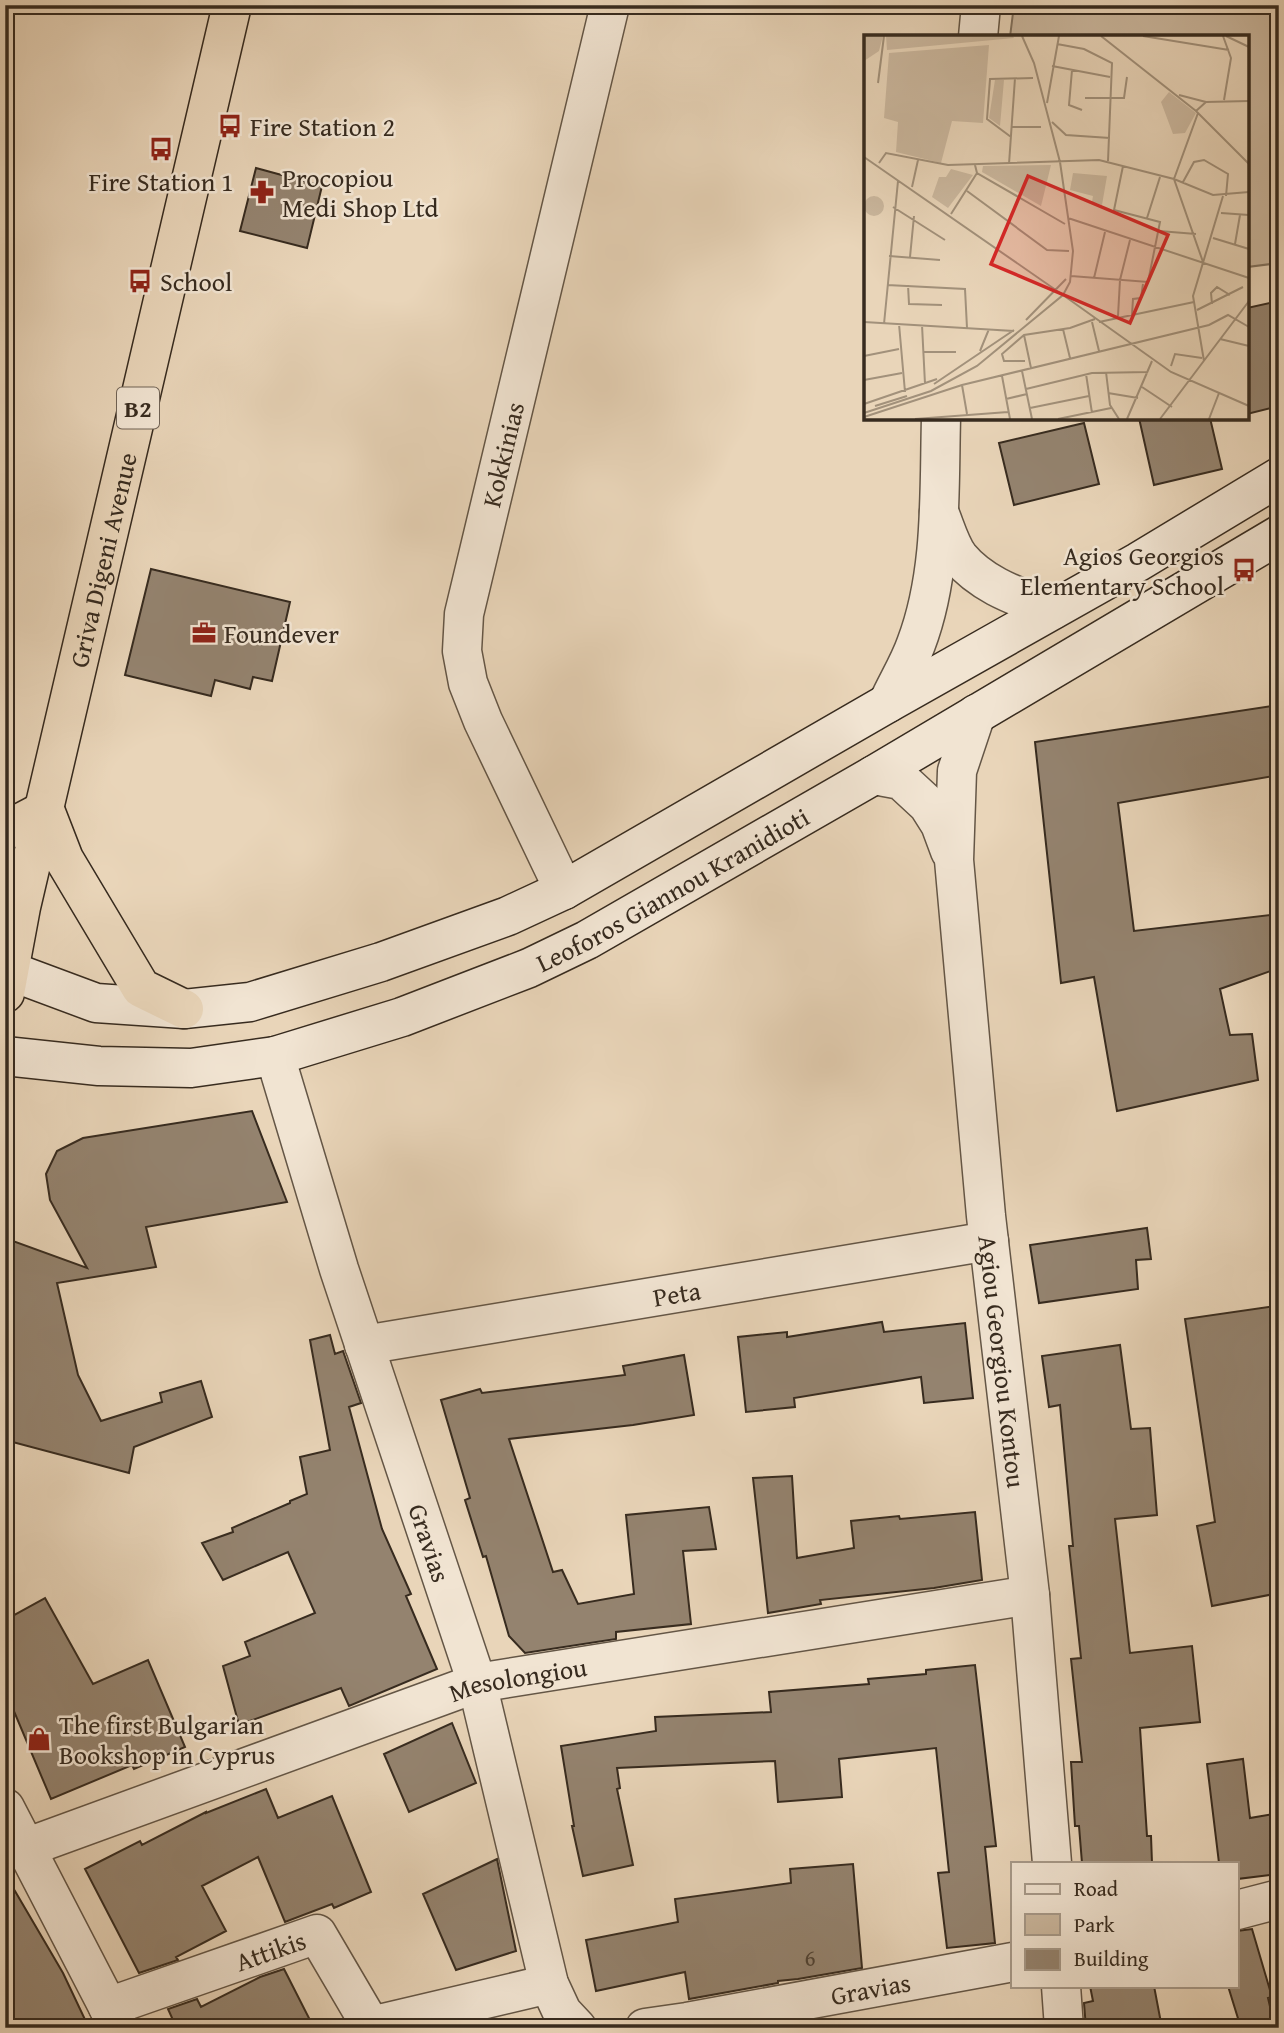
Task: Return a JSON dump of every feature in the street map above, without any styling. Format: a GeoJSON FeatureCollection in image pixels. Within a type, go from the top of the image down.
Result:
{"type":"FeatureCollection","features":[{"type":"Feature","properties":{"kind":"highway","name":"Griva Digeni Avenue"},"geometry":{"type":"LineString","coordinates":[[8,982],[21,907],[232,5]]}},
{"type":"Feature","properties":{"kind":"highway"},"geometry":{"type":"LineString","coordinates":[[5,831],[45,810],[64,859],[141,988],[184,1009]]}},
{"type":"Feature","properties":{"kind":"street","name":"Kokkinias"},"geometry":{"type":"LineString","coordinates":[[564,890],[483,721],[468,683],[462,651],[464,614],[610,5]]}},
{"type":"Feature","properties":{"kind":"street"},"geometry":{"type":"LineString","coordinates":[[978,35],[981,5]]}},
{"type":"Feature","properties":{"kind":"street"},"geometry":{"type":"LineString","coordinates":[[888,703],[916,644],[928,605],[935,564],[939,510],[941,420]]}},
{"type":"Feature","properties":{"kind":"street","name":"Leoforos Giannou Kranidioti"},"geometry":{"type":"LineString","coordinates":[[8,982],[96,1003],[184,1009],[250,1002],[381,962],[508,916],[564,890],[1138,562],[1279,477]]}},
{"type":"Feature","properties":{"kind":"street"},"geometry":{"type":"LineString","coordinates":[[939,510],[958,555],[976,574],[996,587],[1052,610]]}},
{"type":"Feature","properties":{"kind":"street","name":"Leoforos Giannou Kranidioti"},"geometry":{"type":"LineString","coordinates":[[5,1056],[99,1066],[191,1068],[275,1056],[402,1017],[529,968],[587,940],[874,775],[1279,535]]}},
{"type":"Feature","properties":{"kind":"street","name":"Agiou Georgiou Kontou"},"geometry":{"type":"LineString","coordinates":[[976,715],[957,771],[954,860],[989,1241],[1030,1595],[1052,1862]]}},
{"type":"Feature","properties":{"kind":"street","name":"Agiou Georgiou Kontou"},"geometry":{"type":"LineString","coordinates":[[874,775],[901,780],[929,805],[940,824],[954,860]]}},
{"type":"Feature","properties":{"kind":"street","name":"Gravias"},"geometry":{"type":"LineString","coordinates":[[275,1056],[339,1269],[477,1683],[549,1984],[562,2012],[577,2028]]}},
{"type":"Feature","properties":{"kind":"street","name":"Peta"},"geometry":{"type":"LineString","coordinates":[[364,1345],[989,1241]]}},
{"type":"Feature","properties":{"kind":"street","name":"Mesolongiou"},"geometry":{"type":"LineString","coordinates":[[25,1848],[477,1683],[1030,1595]]}},
{"type":"Feature","properties":{"kind":"street"},"geometry":{"type":"LineString","coordinates":[[5,1808],[113,2017]]}},
{"type":"Feature","properties":{"kind":"street"},"geometry":{"type":"LineString","coordinates":[[1238,1910],[1279,1899]]}},
{"type":"Feature","properties":{"kind":"street","name":"Attikis"},"geometry":{"type":"LineString","coordinates":[[113,2017],[317,1934],[371,2026],[549,1984]]}},
{"type":"Feature","properties":{"kind":"street","name":"Gravias"},"geometry":{"type":"LineString","coordinates":[[645,2028],[687,2025],[1011,1962]]}},
{"type":"Feature","properties":{"kind":"street"},"geometry":{"type":"LineString","coordinates":[[1061,1988],[1064,2028]]}},
{"type":"Feature","properties":{"kind":"green space"},"geometry":{"type":"Polygon","coordinates":[[[1014,5],[1279,5],[1279,263],[1249,267],[1249,35],[1010,35],[1014,5]]]}},
{"type":"Feature","properties":{"kind":"building"},"geometry":{"type":"Polygon","coordinates":[[[256,168],[322,186],[307,248],[240,231],[256,168]]]}},
{"type":"Feature","properties":{"kind":"building"},"geometry":{"type":"Polygon","coordinates":[[[1279,301],[1279,406],[1249,414],[1249,308],[1279,301]]]}},
{"type":"Feature","properties":{"kind":"building"},"geometry":{"type":"Polygon","coordinates":[[[1139,420],[1210,420],[1222,469],[1154,485],[1139,420]]]}},
{"type":"Feature","properties":{"kind":"building"},"geometry":{"type":"Polygon","coordinates":[[[1084,423],[1099,484],[1014,505],[999,443],[1084,423]]]}},
{"type":"Feature","properties":{"kind":"building"},"geometry":{"type":"Polygon","coordinates":[[[151,569],[290,602],[272,681],[253,677],[250,689],[215,680],[211,696],[125,675],[151,569]]]}},
{"type":"Feature","properties":{"kind":"building"},"geometry":{"type":"Polygon","coordinates":[[[1279,705],[1279,775],[1118,803],[1134,931],[1270,915],[1279,950],[1279,968],[1220,989],[1230,1035],[1252,1034],[1258,1080],[1117,1111],[1094,977],[1061,983],[1035,742],[1279,705]]]}},
{"type":"Feature","properties":{"kind":"building"},"geometry":{"type":"Polygon","coordinates":[[[252,1111],[287,1202],[146,1227],[156,1267],[57,1283],[78,1375],[101,1421],[162,1402],[160,1393],[201,1381],[212,1417],[134,1447],[129,1473],[5,1440],[5,1272],[13,1241],[87,1268],[50,1200],[46,1174],[57,1151],[83,1138],[252,1111]]]}},
{"type":"Feature","properties":{"kind":"building"},"geometry":{"type":"Polygon","coordinates":[[[1147,1228],[1151,1259],[1136,1260],[1138,1289],[1039,1303],[1030,1245],[1147,1228]]]}},
{"type":"Feature","properties":{"kind":"building"},"geometry":{"type":"Polygon","coordinates":[[[1275,1306],[1279,1331],[1279,1593],[1212,1606],[1197,1526],[1215,1522],[1185,1319],[1275,1306]]]}},
{"type":"Feature","properties":{"kind":"building"},"geometry":{"type":"Polygon","coordinates":[[[882,1322],[884,1332],[965,1323],[973,1398],[924,1403],[921,1377],[794,1398],[795,1407],[746,1412],[738,1337],[787,1332],[787,1337],[882,1322]]]}},
{"type":"Feature","properties":{"kind":"building"},"geometry":{"type":"Polygon","coordinates":[[[330,1335],[335,1354],[343,1351],[361,1403],[349,1407],[382,1529],[411,1594],[406,1596],[437,1669],[349,1706],[341,1688],[239,1725],[223,1666],[250,1656],[245,1642],[315,1613],[288,1552],[223,1580],[202,1543],[233,1532],[232,1528],[307,1494],[300,1457],[330,1450],[310,1340],[330,1335]]]}},
{"type":"Feature","properties":{"kind":"building"},"geometry":{"type":"Polygon","coordinates":[[[1120,1345],[1131,1429],[1150,1428],[1157,1515],[1115,1519],[1130,1653],[1192,1646],[1200,1722],[1140,1728],[1147,1836],[1151,1836],[1152,1862],[1082,1862],[1079,1826],[1075,1826],[1071,1762],[1082,1762],[1071,1659],[1081,1658],[1069,1546],[1073,1546],[1060,1405],[1049,1407],[1042,1356],[1120,1345]]]}},
{"type":"Feature","properties":{"kind":"building"},"geometry":{"type":"Polygon","coordinates":[[[684,1355],[694,1415],[509,1439],[553,1572],[562,1570],[578,1604],[634,1594],[626,1515],[709,1507],[716,1549],[683,1551],[691,1624],[616,1632],[616,1639],[525,1653],[509,1636],[486,1556],[483,1557],[465,1500],[470,1498],[441,1400],[480,1389],[482,1393],[625,1375],[623,1366],[684,1355]]]}},
{"type":"Feature","properties":{"kind":"building"},"geometry":{"type":"Polygon","coordinates":[[[792,1476],[797,1558],[854,1548],[851,1521],[975,1512],[982,1580],[820,1600],[821,1604],[768,1613],[753,1478],[792,1476]]]}},
{"type":"Feature","properties":{"kind":"building"},"geometry":{"type":"Polygon","coordinates":[[[45,1598],[93,1684],[148,1660],[185,1747],[134,1769],[132,1765],[51,1799],[5,1690],[5,1620],[45,1598]]]}},
{"type":"Feature","properties":{"kind":"building"},"geometry":{"type":"Polygon","coordinates":[[[975,1665],[996,1846],[985,1847],[995,1943],[947,1948],[938,1873],[949,1872],[936,1748],[839,1759],[842,1797],[778,1802],[775,1761],[617,1768],[620,1788],[617,1789],[633,1865],[583,1876],[572,1826],[561,1746],[656,1731],[655,1717],[771,1712],[769,1692],[869,1684],[868,1679],[926,1674],[926,1670],[975,1665]]]}},
{"type":"Feature","properties":{"kind":"building"},"geometry":{"type":"Polygon","coordinates":[[[452,1723],[476,1783],[409,1812],[384,1754],[452,1723]]]}},
{"type":"Feature","properties":{"kind":"building"},"geometry":{"type":"Polygon","coordinates":[[[1243,1759],[1250,1818],[1279,1813],[1279,1874],[1238,1879],[1238,1862],[1219,1862],[1207,1764],[1243,1759]]]}},
{"type":"Feature","properties":{"kind":"building"},"geometry":{"type":"Polygon","coordinates":[[[266,1789],[278,1818],[332,1796],[371,1892],[334,1908],[332,1904],[285,1922],[258,1857],[202,1886],[226,1931],[176,1957],[178,1960],[139,1973],[85,1869],[140,1841],[142,1845],[206,1812],[266,1789]]]}},
{"type":"Feature","properties":{"kind":"building"},"geometry":{"type":"Polygon","coordinates":[[[497,1859],[516,1951],[456,1970],[423,1894],[497,1859]]]}},
{"type":"Feature","properties":{"kind":"building"},"geometry":{"type":"Polygon","coordinates":[[[853,1864],[862,1968],[689,1999],[685,1972],[596,1991],[586,1940],[678,1922],[675,1899],[791,1883],[790,1869],[853,1864]]]}},
{"type":"Feature","properties":{"kind":"building"},"geometry":{"type":"Polygon","coordinates":[[[5,1874],[63,1973],[89,2028],[14,2028],[5,2010],[5,1874]]]}},
{"type":"Feature","properties":{"kind":"building"},"geometry":{"type":"Polygon","coordinates":[[[1252,1929],[1272,1997],[1268,1998],[1275,2028],[1241,2028],[1229,1988],[1238,1988],[1238,1931],[1252,1929]]]}},
{"type":"Feature","properties":{"kind":"building"},"geometry":{"type":"Polygon","coordinates":[[[284,1969],[314,2028],[158,2028],[173,2020],[168,2009],[197,1999],[201,2007],[260,1977],[284,1969]]]}},
{"type":"Feature","properties":{"kind":"building"},"geometry":{"type":"Polygon","coordinates":[[[1090,1988],[1154,1988],[1162,2028],[1086,2028],[1084,2003],[1093,2001],[1090,1988]]]}},
{"type":"Feature","properties":{"kind":"place","name":"Fire Station 2"},"geometry":{"type":"Point","coordinates":[230,126]}},
{"type":"Feature","properties":{"kind":"place","name":"Fire Station 1"},"geometry":{"type":"Point","coordinates":[161,149]}},
{"type":"Feature","properties":{"kind":"place","name":"Procopiou Medi Shop Ltd"},"geometry":{"type":"Point","coordinates":[262,192]}},
{"type":"Feature","properties":{"kind":"place","name":"School"},"geometry":{"type":"Point","coordinates":[140,281]}},
{"type":"Feature","properties":{"kind":"place","name":"Agios Georgios Elementary School"},"geometry":{"type":"Point","coordinates":[1244,570]}},
{"type":"Feature","properties":{"kind":"place","name":"Foundever"},"geometry":{"type":"Point","coordinates":[204,633]}},
{"type":"Feature","properties":{"kind":"place","name":"The first Bulgarian Bookshop in Cyprus"},"geometry":{"type":"Point","coordinates":[39,1739]}}]}
